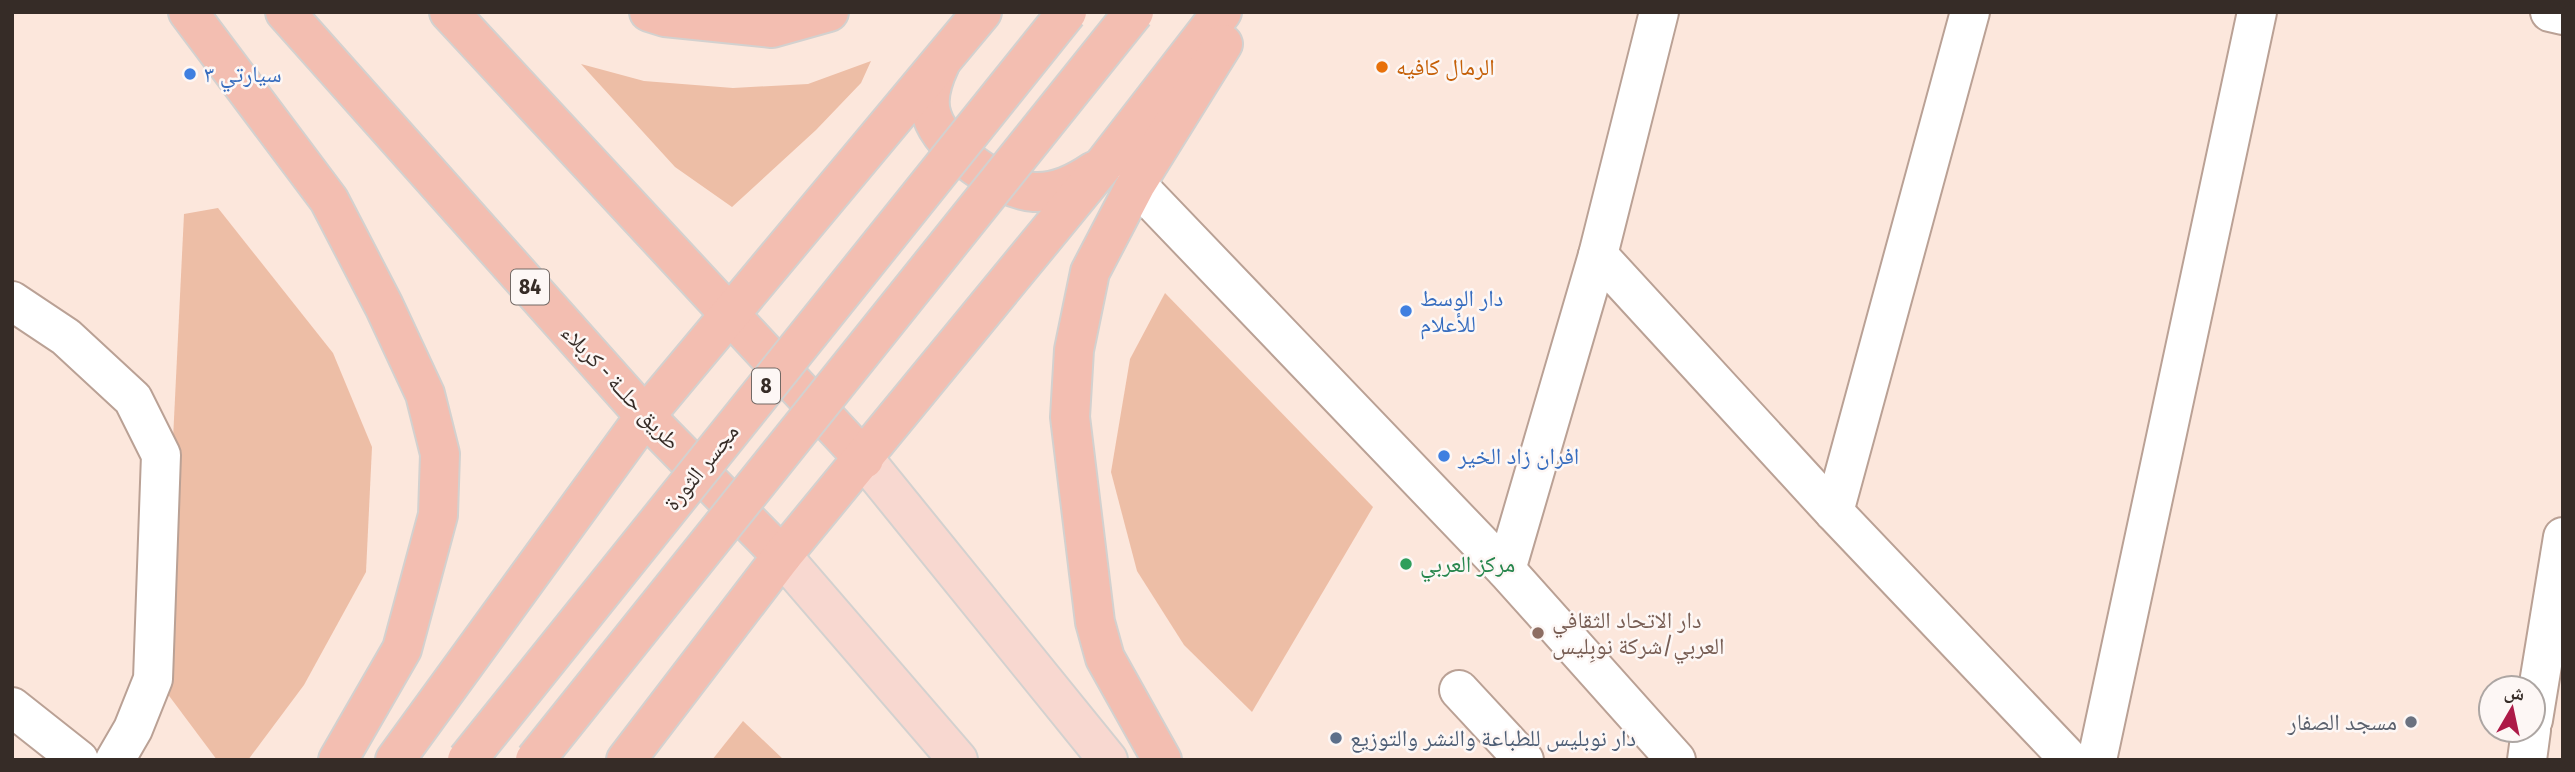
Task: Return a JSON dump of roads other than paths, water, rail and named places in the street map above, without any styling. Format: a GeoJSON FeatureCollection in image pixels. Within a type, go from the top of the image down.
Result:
{"type":"FeatureCollection","features":[{"type":"Feature","properties":{"kind":"highway"},"geometry":{"type":"LineString","coordinates":[[188,12],[329,200],[384,306],[425,394],[440,454],[438,515],[402,649],[338,760]]}},
{"type":"Feature","properties":{"kind":"highway","name":"طريق حلــة - كربلاء"},"geometry":{"type":"LineString","coordinates":[[285,12],[645,415],[782,556]]}},
{"type":"Feature","properties":{"kind":"highway"},"geometry":{"type":"LineString","coordinates":[[449,12],[864,459]]}},
{"type":"Feature","properties":{"kind":"highway"},"geometry":{"type":"LineString","coordinates":[[649,12],[665,17],[772,28],[829,12]]}},
{"type":"Feature","properties":{"kind":"highway"},"geometry":{"type":"LineString","coordinates":[[395,760],[645,415],[982,12]]}},
{"type":"Feature","properties":{"kind":"highway","name":"مجسر الثورة"},"geometry":{"type":"LineString","coordinates":[[467,760],[1067,12]]}},
{"type":"Feature","properties":{"kind":"highway","name":"8"},"geometry":{"type":"LineString","coordinates":[[535,760],[1134,12]]}},
{"type":"Feature","properties":{"kind":"highway"},"geometry":{"type":"LineString","coordinates":[[1162,760],[1105,658],[1098,634],[1070,416],[1074,350],[1090,272],[1121,173],[1222,12]]}},
{"type":"Feature","properties":{"kind":"highway"},"geometry":{"type":"LineString","coordinates":[[626,760],[782,556],[864,459],[1121,173],[1189,102],[1242,12]]}},
{"type":"Feature","properties":{"kind":"highway"},"geometry":{"type":"LineString","coordinates":[[941,62],[931,85],[932,116],[943,135],[961,155],[983,171],[1006,184],[1032,192],[1052,191],[1121,173]]}},
{"type":"Feature","properties":{"kind":"main road"},"geometry":{"type":"LineString","coordinates":[[864,459],[1108,760]]}},
{"type":"Feature","properties":{"kind":"main road","name":"طريق حلــة - كربلاء"},"geometry":{"type":"LineString","coordinates":[[782,556],[958,760]]}},
{"type":"Feature","properties":{"kind":"street"},"geometry":{"type":"LineString","coordinates":[[1506,570],[1598,255],[1659,12]]}},
{"type":"Feature","properties":{"kind":"street"},"geometry":{"type":"LineString","coordinates":[[1834,512],[1970,12]]}},
{"type":"Feature","properties":{"kind":"street"},"geometry":{"type":"LineString","coordinates":[[2097,760],[2257,12]]}},
{"type":"Feature","properties":{"kind":"street"},"geometry":{"type":"LineString","coordinates":[[2550,12],[2563,15]]}},
{"type":"Feature","properties":{"kind":"street"},"geometry":{"type":"LineString","coordinates":[[1121,173],[1506,570],[1676,760]]}},
{"type":"Feature","properties":{"kind":"street"},"geometry":{"type":"LineString","coordinates":[[1598,255],[1834,512],[2070,760]]}},
{"type":"Feature","properties":{"kind":"street"},"geometry":{"type":"LineString","coordinates":[[12,301],[66,337],[133,399],[161,455],[153,679],[133,729],[115,760]]}},
{"type":"Feature","properties":{"kind":"street"},"geometry":{"type":"LineString","coordinates":[[2541,674],[2563,537]]}},
{"type":"Feature","properties":{"kind":"street"},"geometry":{"type":"LineString","coordinates":[[1459,690],[1524,760]]}},
{"type":"Feature","properties":{"kind":"street"},"geometry":{"type":"LineString","coordinates":[[12,707],[79,760]]}},
{"type":"Feature","properties":{"kind":"place","name":"الرمال كافيه"},"geometry":{"type":"Point","coordinates":[1382,67]}},
{"type":"Feature","properties":{"kind":"place","name":"سيارتي ٣"},"geometry":{"type":"Point","coordinates":[190,74]}},
{"type":"Feature","properties":{"kind":"place","name":"دار الوسط للأعلام"},"geometry":{"type":"Point","coordinates":[1406,311]}},
{"type":"Feature","properties":{"kind":"place","name":"افران زاد الخير"},"geometry":{"type":"Point","coordinates":[1444,456]}},
{"type":"Feature","properties":{"kind":"place","name":"مركز العربي"},"geometry":{"type":"Point","coordinates":[1406,564]}},
{"type":"Feature","properties":{"kind":"place","name":"دار الاتحاد الثقافي العربي/شركة نوبِليس"},"geometry":{"type":"Point","coordinates":[1538,633]}},
{"type":"Feature","properties":{"kind":"place","name":"مسجد الصفار"},"geometry":{"type":"Point","coordinates":[2411,722]}},
{"type":"Feature","properties":{"kind":"place","name":"دار نوبليس للطباعة والنشر والتوزيع"},"geometry":{"type":"Point","coordinates":[1336,738]}}]}
